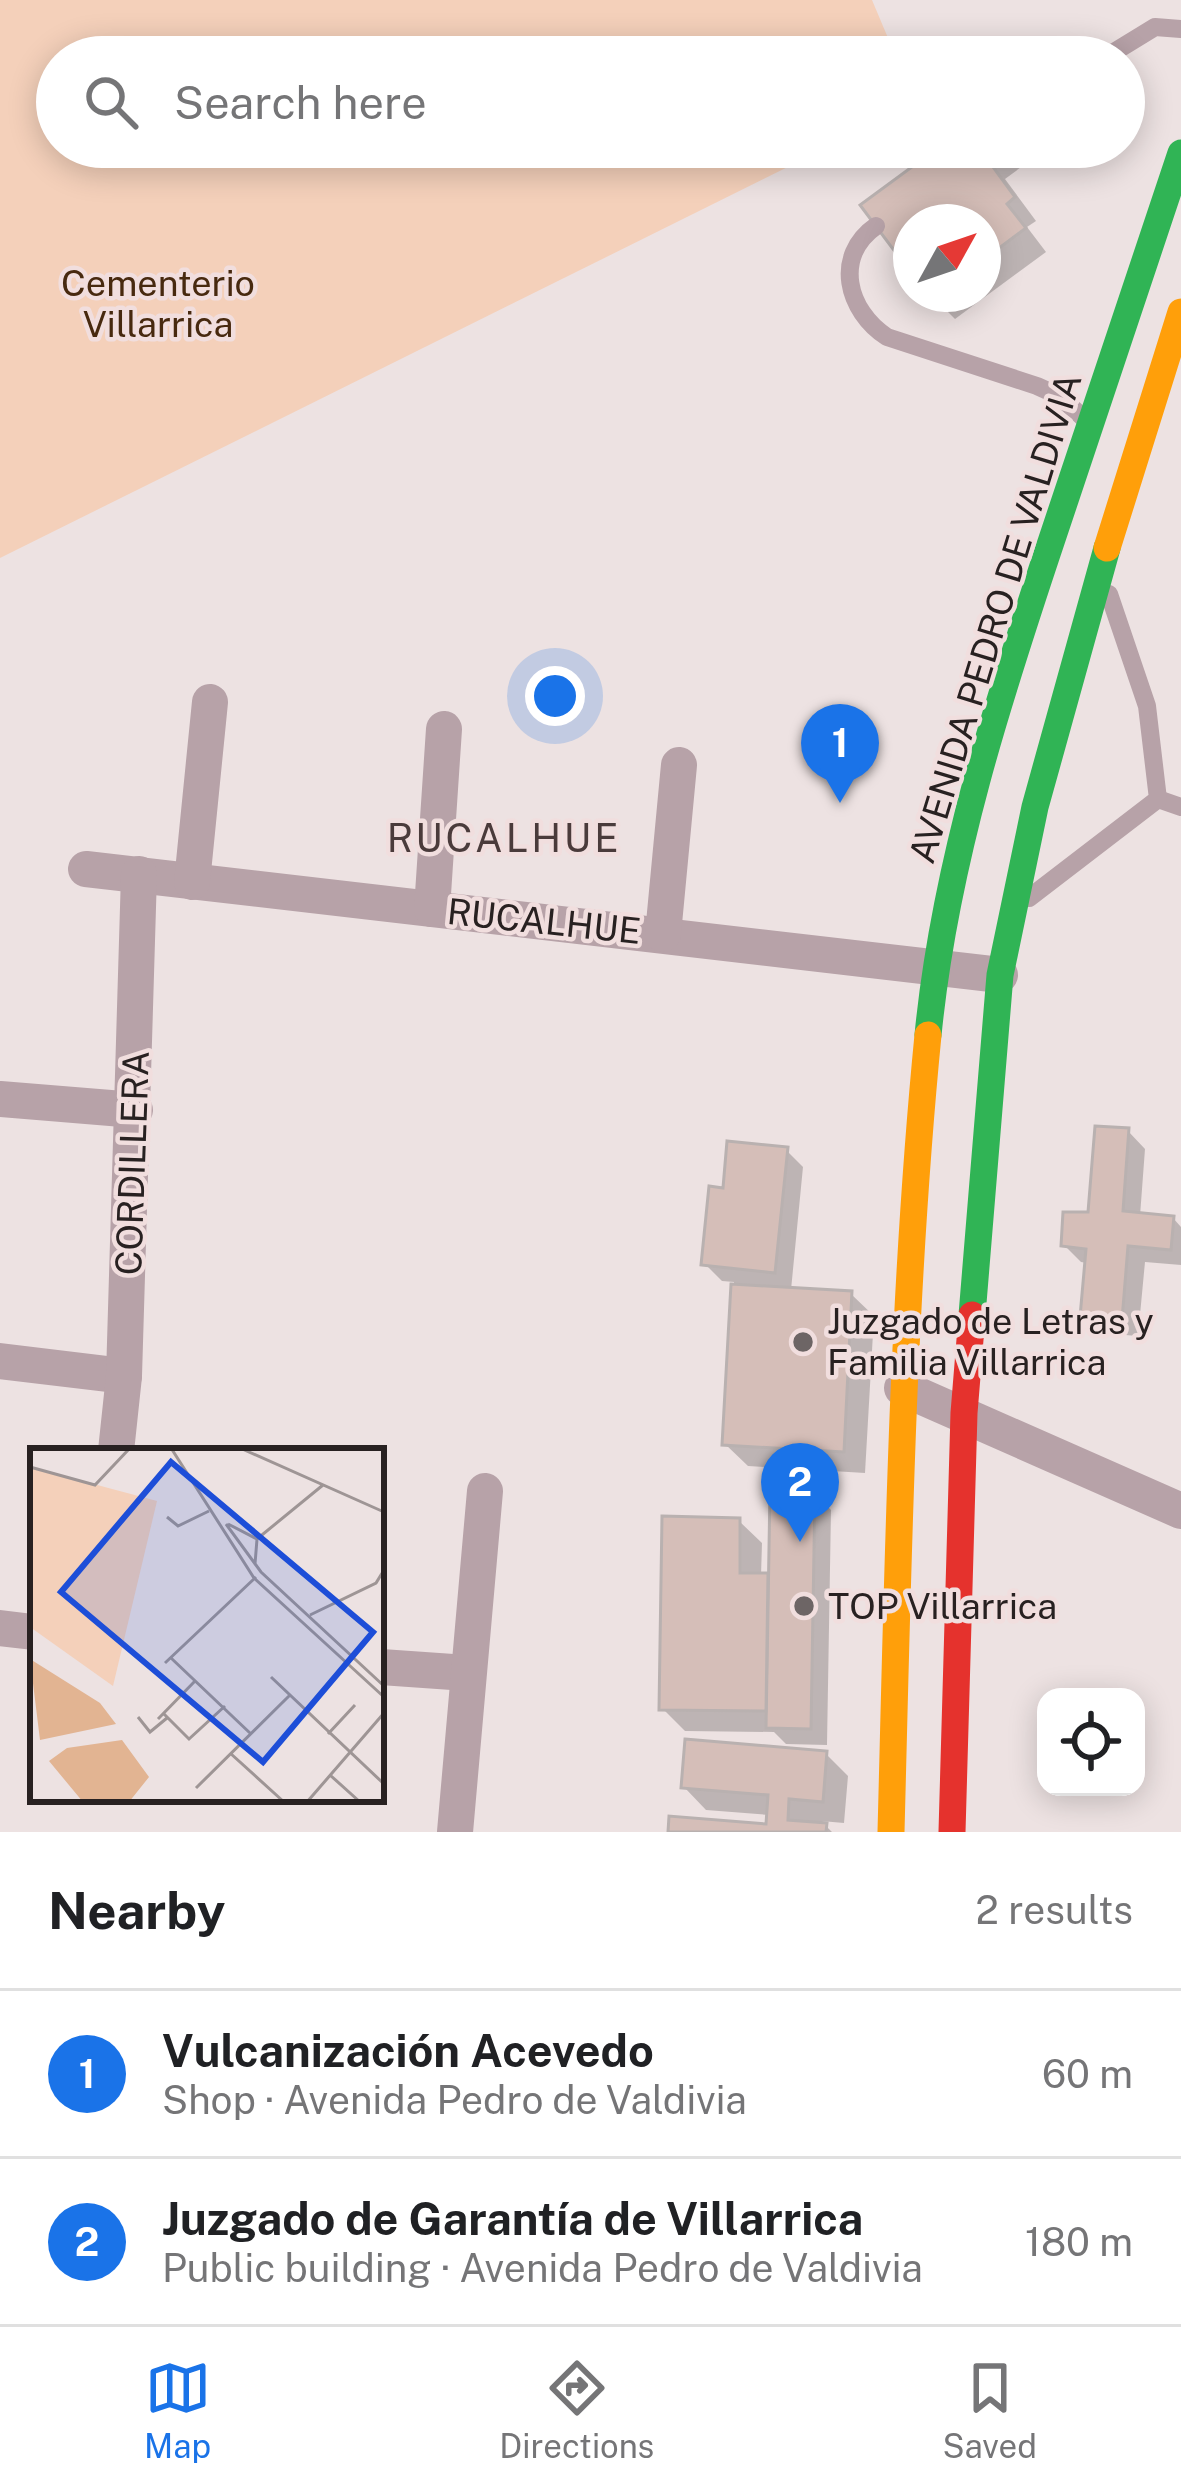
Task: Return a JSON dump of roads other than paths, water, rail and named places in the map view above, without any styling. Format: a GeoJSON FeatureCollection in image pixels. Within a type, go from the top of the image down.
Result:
{"type":"FeatureCollection","features":[{"type":"Feature","properties":{"kind":"main road","name":"AVENIDA PEDRO DE VALDIVIA"},"geometry":{"type":"LineString","coordinates":[[891,1832],[926,1655],[964,1413],[934,964],[964,817],[1181,153]]}},
{"type":"Feature","properties":{"kind":"main road","name":"AVENIDA PEDRO DE VALDIVIA"},"geometry":{"type":"LineString","coordinates":[[952,1832],[926,1655],[902,1388],[1068,683],[1181,312]]}},
{"type":"Feature","properties":{"kind":"street"},"geometry":{"type":"LineString","coordinates":[[193,882],[210,702]]}},
{"type":"Feature","properties":{"kind":"street"},"geometry":{"type":"LineString","coordinates":[[433,909],[444,729]]}},
{"type":"Feature","properties":{"kind":"street"},"geometry":{"type":"LineString","coordinates":[[663,934],[679,765]]}},
{"type":"Feature","properties":{"kind":"street","name":"RUCALHUE"},"geometry":{"type":"LineString","coordinates":[[86,869],[1000,975]]}},
{"type":"Feature","properties":{"kind":"street","name":"CORDILLERA"},"geometry":{"type":"LineString","coordinates":[[116,1448],[124,1376],[135,1110],[139,874]]}},
{"type":"Feature","properties":{"kind":"street"},"geometry":{"type":"LineString","coordinates":[[0,1099],[135,1110]]}},
{"type":"Feature","properties":{"kind":"street"},"geometry":{"type":"LineString","coordinates":[[0,1361],[124,1376]]}},
{"type":"Feature","properties":{"kind":"street"},"geometry":{"type":"LineString","coordinates":[[902,1388],[1181,1511]]}},
{"type":"Feature","properties":{"kind":"street"},"geometry":{"type":"LineString","coordinates":[[454,1832],[485,1491]]}},
{"type":"Feature","properties":{"kind":"street"},"geometry":{"type":"LineString","coordinates":[[0,1628],[30,1632]]}},
{"type":"Feature","properties":{"kind":"street"},"geometry":{"type":"LineString","coordinates":[[384,1667],[467,1672]]}},
{"type":"Feature","properties":{"kind":"lane"},"geometry":{"type":"LineString","coordinates":[[1140,36],[1155,27],[1181,29]]}},
{"type":"Feature","properties":{"kind":"lane"},"geometry":{"type":"LineString","coordinates":[[876,226],[863,235],[850,264],[852,298],[872,327],[887,337],[1037,386],[1059,396],[1090,425]]}},
{"type":"Feature","properties":{"kind":"lane"},"geometry":{"type":"LineString","coordinates":[[1100,570],[1147,706],[1158,800]]}},
{"type":"Feature","properties":{"kind":"lane"},"geometry":{"type":"LineString","coordinates":[[1158,800],[1181,807]]}},
{"type":"Feature","properties":{"kind":"lane"},"geometry":{"type":"LineString","coordinates":[[1011,911],[1158,800]]}},
{"type":"Feature","properties":{"kind":"place","name":"Vulcanización Acevedo"},"geometry":{"type":"Point","coordinates":[840,803]}},
{"type":"Feature","properties":{"kind":"place","name":"Juzgado de Letras y Familia Villarrica"},"geometry":{"type":"Point","coordinates":[803,1342]}},
{"type":"Feature","properties":{"kind":"place","name":"Juzgado de Garantía de Villarrica"},"geometry":{"type":"Point","coordinates":[800,1542]}},
{"type":"Feature","properties":{"kind":"place","name":"TOP Villarrica"},"geometry":{"type":"Point","coordinates":[804,1606]}},
{"type":"Feature","properties":{"kind":"district","name":"RUCALHUE"},"geometry":{"type":"Point","coordinates":[504,838]}},
{"type":"Feature","properties":{"kind":"park label","name":"Cementerio Villarrica"},"geometry":{"type":"Point","coordinates":[158,304]}}]}
